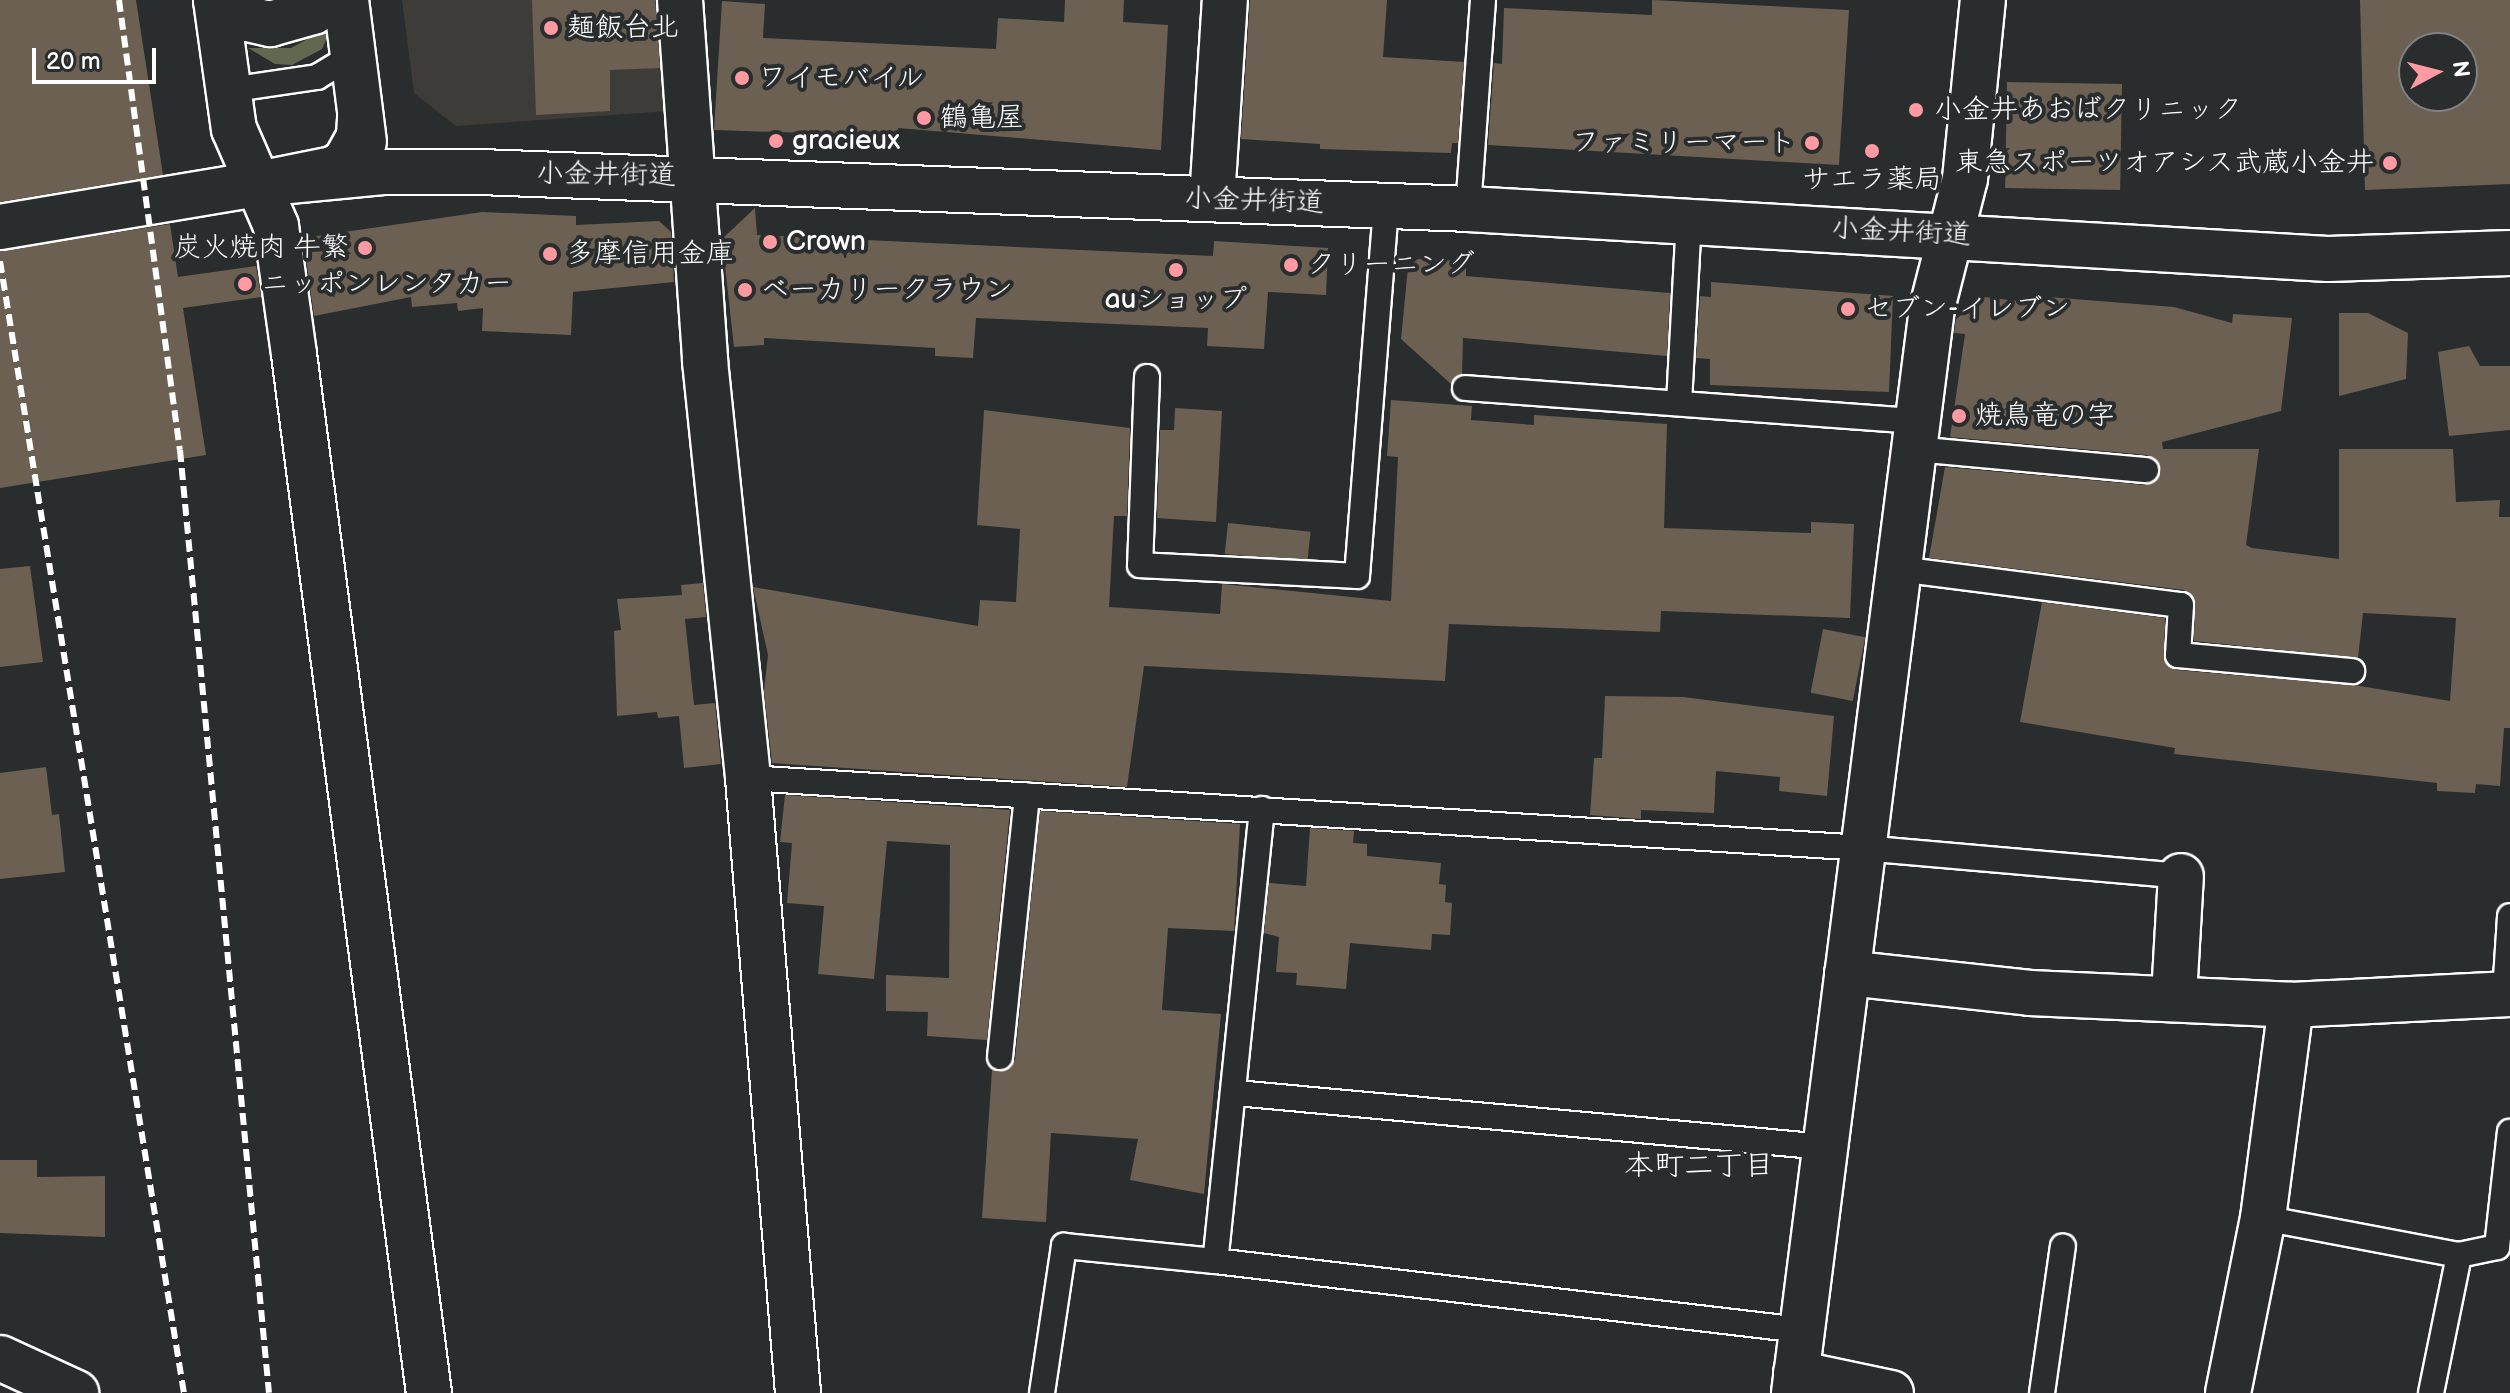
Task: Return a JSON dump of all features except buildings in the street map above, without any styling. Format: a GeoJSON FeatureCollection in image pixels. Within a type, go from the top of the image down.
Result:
{"type":"FeatureCollection","features":[{"type":"Feature","properties":{"kind":"street"},"geometry":{"type":"LineString","coordinates":[[216,0],[248,19],[281,11],[313,12],[327,0]]}},
{"type":"Feature","properties":{"kind":"street"},"geometry":{"type":"LineString","coordinates":[[216,0],[234,129],[276,226],[429,1393]]}},
{"type":"Feature","properties":{"kind":"street"},"geometry":{"type":"LineString","coordinates":[[346,0],[366,154],[385,172]]}},
{"type":"Feature","properties":{"kind":"street"},"geometry":{"type":"LineString","coordinates":[[680,0],[705,361],[748,778],[798,1393]]}},
{"type":"Feature","properties":{"kind":"street"},"geometry":{"type":"LineString","coordinates":[[1212,199],[1225,0]]}},
{"type":"Feature","properties":{"kind":"street"},"geometry":{"type":"LineString","coordinates":[[1891,1393],[1795,1383],[1932,308],[1965,179],[1983,0]]}},
{"type":"Feature","properties":{"kind":"street"},"geometry":{"type":"LineString","coordinates":[[258,184],[333,169],[345,162],[359,137],[360,115]]}},
{"type":"Feature","properties":{"kind":"street","name":"小金井街道"},"geometry":{"type":"LineString","coordinates":[[0,227],[258,184],[385,172],[693,177],[1468,209],[2328,259],[2510,253]]}},
{"type":"Feature","properties":{"kind":"street"},"geometry":{"type":"LineString","coordinates":[[2174,996],[2181,876]]}},
{"type":"Feature","properties":{"kind":"street"},"geometry":{"type":"LineString","coordinates":[[1847,973],[2030,993],[2174,996],[2291,1005],[2507,994]]}},
{"type":"Feature","properties":{"kind":"street"},"geometry":{"type":"LineString","coordinates":[[2228,1393],[2263,1218],[2291,1005]]}},
{"type":"Feature","properties":{"kind":"street"},"geometry":{"type":"LineString","coordinates":[[2,1370],[76,1393]]}},
{"type":"Feature","properties":{"kind":"lane"},"geometry":{"type":"LineString","coordinates":[[1468,209],[1483,0]]}},
{"type":"Feature","properties":{"kind":"lane"},"geometry":{"type":"LineString","coordinates":[[229,90],[317,77],[352,56]]}},
{"type":"Feature","properties":{"kind":"lane"},"geometry":{"type":"LineString","coordinates":[[1147,377],[1140,565],[1357,576],[1386,206]]}},
{"type":"Feature","properties":{"kind":"lane"},"geometry":{"type":"LineString","coordinates":[[1679,403],[1689,220]]}},
{"type":"Feature","properties":{"kind":"lane"},"geometry":{"type":"LineString","coordinates":[[1465,388],[1679,403],[2146,470]]}},
{"type":"Feature","properties":{"kind":"lane"},"geometry":{"type":"LineString","coordinates":[[1899,569],[2181,605],[2178,655],[2352,671]]}},
{"type":"Feature","properties":{"kind":"lane"},"geometry":{"type":"LineString","coordinates":[[748,778],[1863,848],[2181,876]]}},
{"type":"Feature","properties":{"kind":"lane"},"geometry":{"type":"LineString","coordinates":[[1000,1057],[1027,795]]}},
{"type":"Feature","properties":{"kind":"lane"},"geometry":{"type":"LineString","coordinates":[[1215,1261],[1236,1093],[1262,809]]}},
{"type":"Feature","properties":{"kind":"lane"},"geometry":{"type":"LineString","coordinates":[[2507,994],[2510,916]]}},
{"type":"Feature","properties":{"kind":"lane"},"geometry":{"type":"LineString","coordinates":[[1236,1093],[1825,1147]]}},
{"type":"Feature","properties":{"kind":"lane"},"geometry":{"type":"LineString","coordinates":[[2263,1218],[2459,1255],[2497,1247],[2510,1132]]}},
{"type":"Feature","properties":{"kind":"lane"},"geometry":{"type":"LineString","coordinates":[[1042,1393],[1064,1246],[1801,1330]]}},
{"type":"Feature","properties":{"kind":"lane"},"geometry":{"type":"LineString","coordinates":[[2042,1393],[2063,1246]]}},
{"type":"Feature","properties":{"kind":"lane"},"geometry":{"type":"LineString","coordinates":[[2431,1393],[2459,1255]]}},
{"type":"Feature","properties":{"kind":"shaded area"},"geometry":{"type":"Polygon","coordinates":[[[402,0],[676,0],[683,110],[456,126],[414,93],[402,0]]]}},
{"type":"Feature","properties":{"kind":"green space"},"geometry":{"type":"Polygon","coordinates":[[[333,25],[322,49],[292,65],[275,64],[248,48],[291,48],[333,25]]]}},
{"type":"Feature","properties":{"kind":"railway"},"geometry":{"type":"LineString","coordinates":[[119,0],[180,450],[269,1393]]}},
{"type":"Feature","properties":{"kind":"railway"},"geometry":{"type":"LineString","coordinates":[[0,261],[184,1393]]}},
{"type":"Feature","properties":{"kind":"place","name":"麺飯台北"},"geometry":{"type":"Point","coordinates":[551,28]}},
{"type":"Feature","properties":{"kind":"place","name":"ワイモバイル"},"geometry":{"type":"Point","coordinates":[742,78]}},
{"type":"Feature","properties":{"kind":"place","name":"小金井あおばクリニック"},"geometry":{"type":"Point","coordinates":[1916,110]}},
{"type":"Feature","properties":{"kind":"place","name":"鶴亀屋"},"geometry":{"type":"Point","coordinates":[924,118]}},
{"type":"Feature","properties":{"kind":"place","name":"gracieux"},"geometry":{"type":"Point","coordinates":[776,141]}},
{"type":"Feature","properties":{"kind":"place","name":"ファミリーマート"},"geometry":{"type":"Point","coordinates":[1812,143]}},
{"type":"Feature","properties":{"kind":"place","name":"サエラ薬局"},"geometry":{"type":"Point","coordinates":[1872,151]}},
{"type":"Feature","properties":{"kind":"place","name":"東急スポーツオアシス武蔵小金井"},"geometry":{"type":"Point","coordinates":[2390,163]}},
{"type":"Feature","properties":{"kind":"place","name":"Crown"},"geometry":{"type":"Point","coordinates":[770,242]}},
{"type":"Feature","properties":{"kind":"place","name":"炭火焼肉 牛繁"},"geometry":{"type":"Point","coordinates":[365,248]}},
{"type":"Feature","properties":{"kind":"place","name":"多摩信用金庫"},"geometry":{"type":"Point","coordinates":[550,254]}},
{"type":"Feature","properties":{"kind":"place","name":"クリーニング"},"geometry":{"type":"Point","coordinates":[1291,265]}},
{"type":"Feature","properties":{"kind":"place","name":"auショップ"},"geometry":{"type":"Point","coordinates":[1176,270]}},
{"type":"Feature","properties":{"kind":"place","name":"ニッポンレンタカー"},"geometry":{"type":"Point","coordinates":[245,284]}},
{"type":"Feature","properties":{"kind":"place","name":"ベーカリークラウン"},"geometry":{"type":"Point","coordinates":[745,290]}},
{"type":"Feature","properties":{"kind":"place","name":"セブン-イレブン"},"geometry":{"type":"Point","coordinates":[1848,309]}},
{"type":"Feature","properties":{"kind":"place","name":"焼鳥竜の字"},"geometry":{"type":"Point","coordinates":[1959,416]}},
{"type":"Feature","properties":{"kind":"district","name":"本町二丁目"},"geometry":{"type":"Point","coordinates":[1699,1166]}}]}
